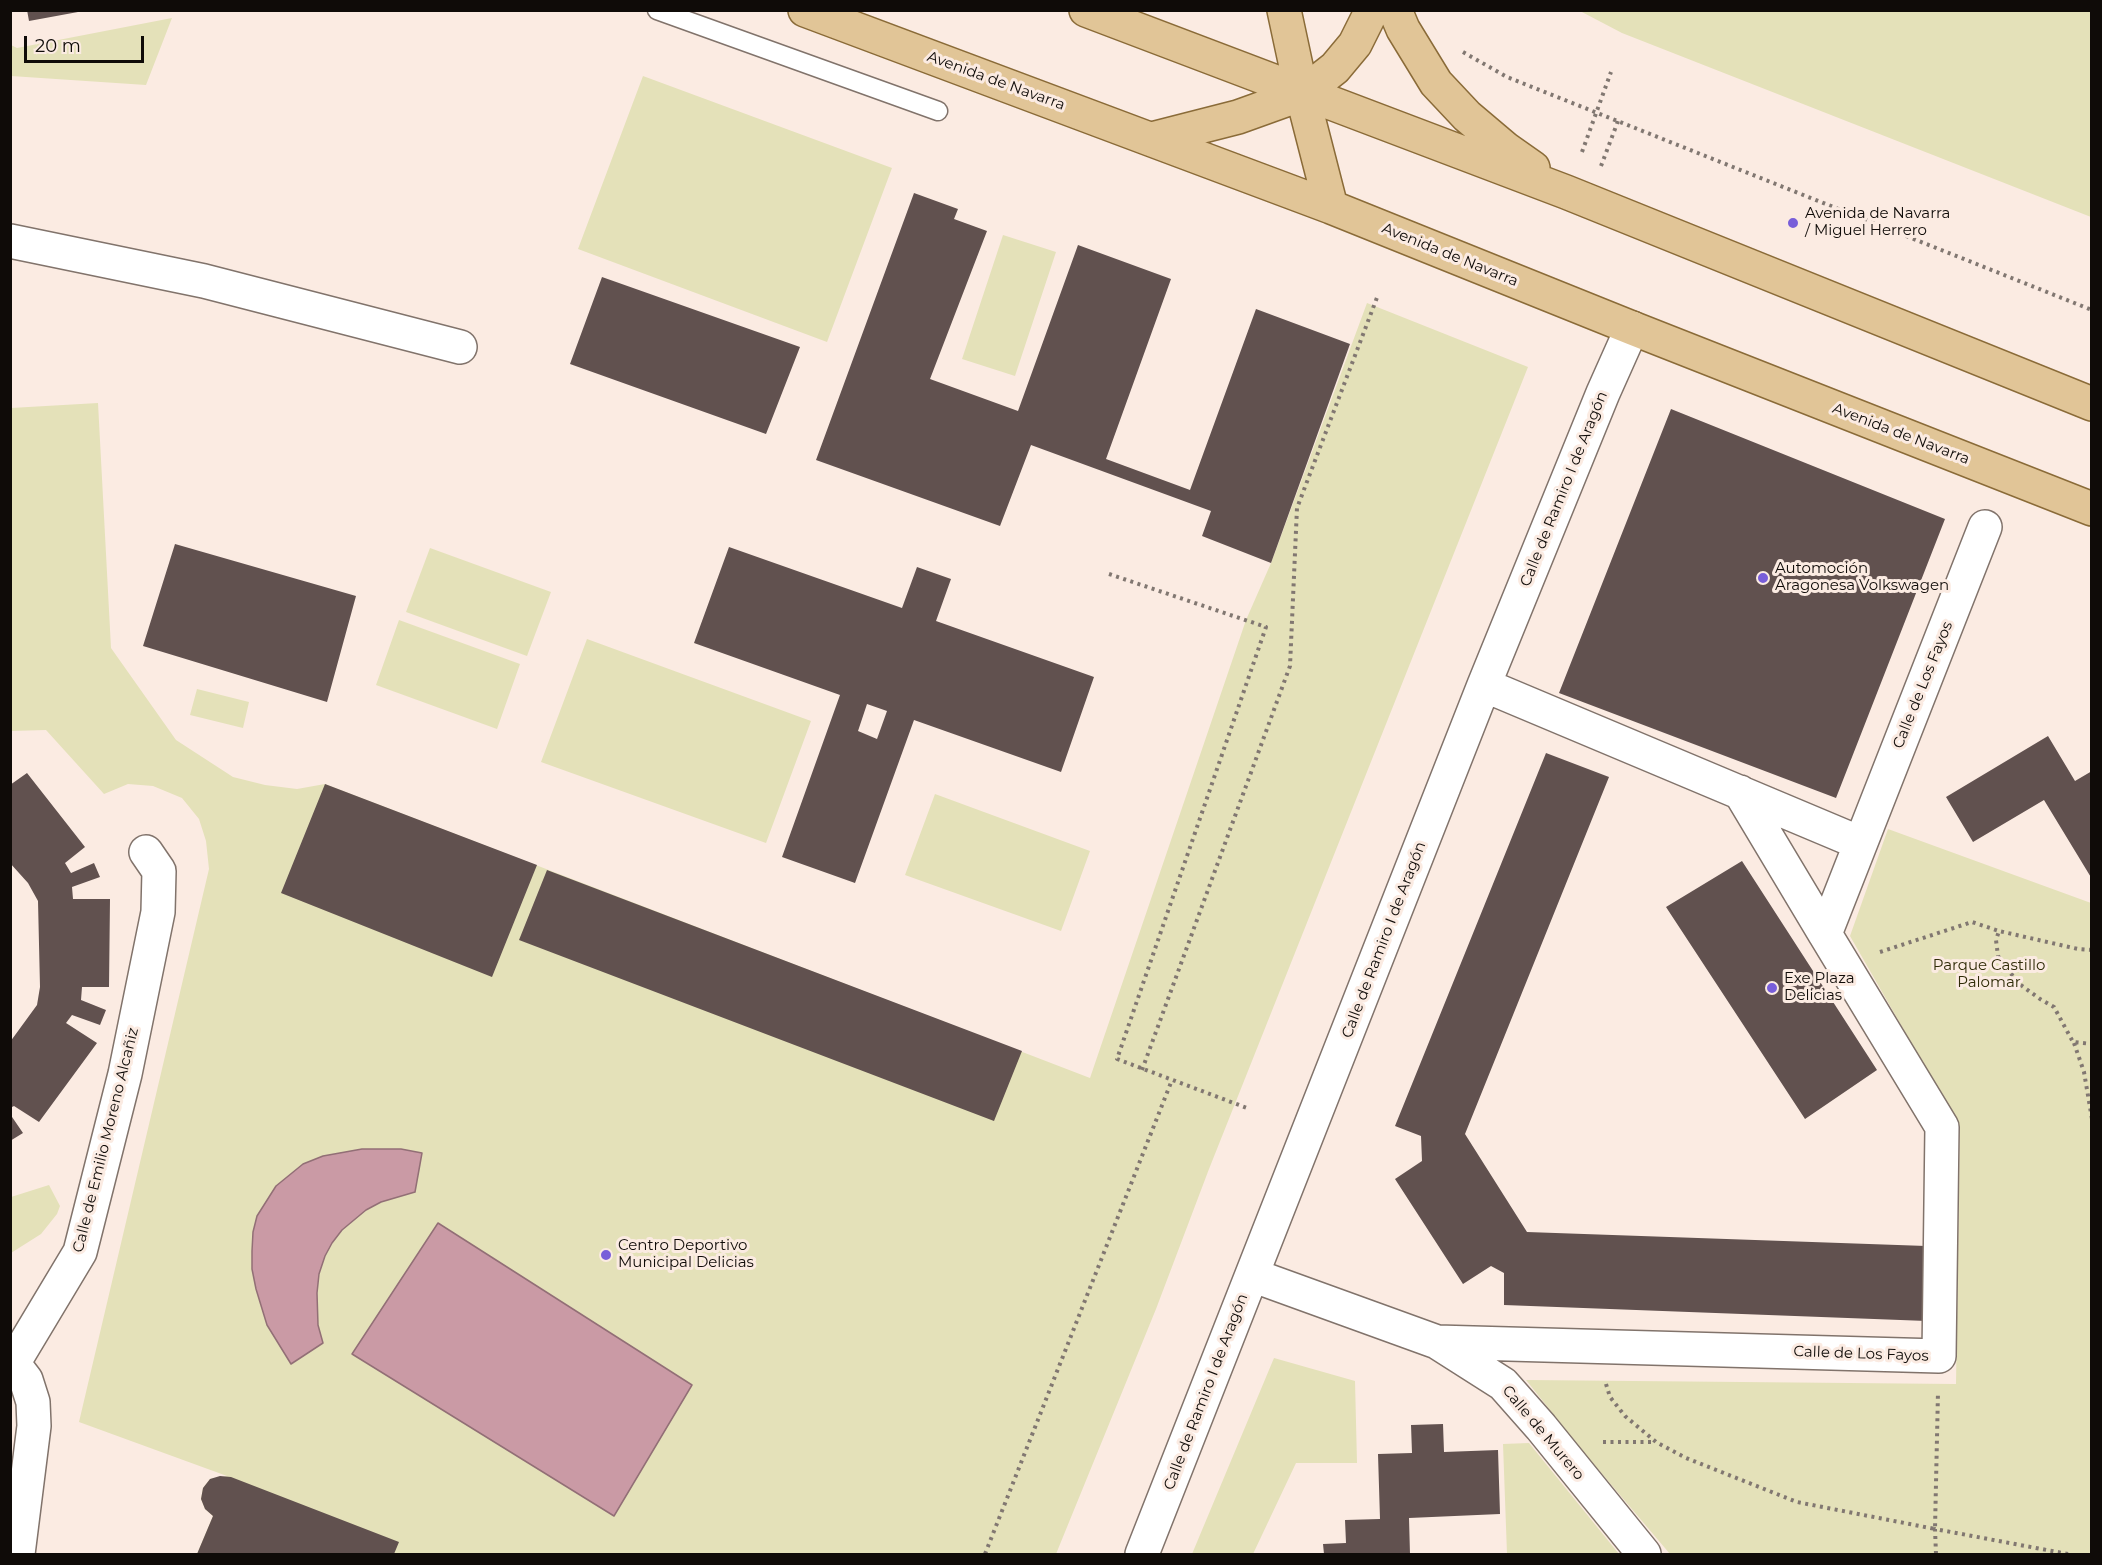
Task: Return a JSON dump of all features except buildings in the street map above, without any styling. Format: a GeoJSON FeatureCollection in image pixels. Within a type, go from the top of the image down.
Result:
{"type":"FeatureCollection","features":[{"type":"Feature","properties":{"kind":"main road","name":"Avenida de Navarra"},"geometry":{"type":"LineString","coordinates":[[805,10],[1331,207],[2091,509]]}},
{"type":"Feature","properties":{"kind":"main road"},"geometry":{"type":"LineString","coordinates":[[1086,10],[1302,94],[1566,192],[2091,404]]}},
{"type":"Feature","properties":{"kind":"main road"},"geometry":{"type":"LineString","coordinates":[[1284,10],[1302,94],[1331,207]]}},
{"type":"Feature","properties":{"kind":"main road"},"geometry":{"type":"LineString","coordinates":[[1152,139],[1238,117],[1302,94],[1335,68],[1355,44],[1372,10]]}},
{"type":"Feature","properties":{"kind":"main road"},"geometry":{"type":"LineString","coordinates":[[1395,10],[1411,43],[1443,92],[1506,149],[1566,192]]}},
{"type":"Feature","properties":{"kind":"street"},"geometry":{"type":"LineString","coordinates":[[10,241],[204,280],[460,347]]}},
{"type":"Feature","properties":{"kind":"street","name":"Calle de Ramiro I de Aragón"},"geometry":{"type":"LineString","coordinates":[[1142,1554],[1484,685],[1603,393],[1632,328]]}},
{"type":"Feature","properties":{"kind":"street","name":"Calle de Los Fayos"},"geometry":{"type":"LineString","coordinates":[[1825,934],[1985,527]]}},
{"type":"Feature","properties":{"kind":"street"},"geometry":{"type":"LineString","coordinates":[[1484,685],[1860,843]]}},
{"type":"Feature","properties":{"kind":"street","name":"Calle de Los Fayos"},"geometry":{"type":"LineString","coordinates":[[1437,1342],[1939,1356],[1942,1127],[1740,792]]}},
{"type":"Feature","properties":{"kind":"street","name":"Calle de Emilio Moreno Alcañiz"},"geometry":{"type":"LineString","coordinates":[[18,1554],[34,1426],[33,1402],[26,1380],[12,1361],[80,1252],[125,1074],[158,912],[159,871],[146,852]]}},
{"type":"Feature","properties":{"kind":"street","name":"Calle de Murero"},"geometry":{"type":"LineString","coordinates":[[1252,1275],[1437,1342],[1503,1384],[1644,1554]]}},
{"type":"Feature","properties":{"kind":"lane"},"geometry":{"type":"LineString","coordinates":[[657,10],[938,111]]}},
{"type":"Feature","properties":{"kind":"path"},"geometry":{"type":"LineString","coordinates":[[1461,51],[1507,77],[2091,310]]}},
{"type":"Feature","properties":{"kind":"path"},"geometry":{"type":"LineString","coordinates":[[1582,152],[1611,72]]}},
{"type":"Feature","properties":{"kind":"path"},"geometry":{"type":"LineString","coordinates":[[1605,157],[1618,121]]}},
{"type":"Feature","properties":{"kind":"path"},"geometry":{"type":"LineString","coordinates":[[1142,1070],[1290,666],[1298,508],[1378,295]]}},
{"type":"Feature","properties":{"kind":"path"},"geometry":{"type":"LineString","coordinates":[[1109,574],[1266,627],[1117,1059],[1247,1108]]}},
{"type":"Feature","properties":{"kind":"path"},"geometry":{"type":"LineString","coordinates":[[1843,964],[1972,922],[1999,931],[2091,950]]}},
{"type":"Feature","properties":{"kind":"path"},"geometry":{"type":"LineString","coordinates":[[1999,931],[1996,940],[1998,956],[2018,983],[2054,1007],[2073,1042],[2084,1072],[2091,1119]]}},
{"type":"Feature","properties":{"kind":"path"},"geometry":{"type":"LineString","coordinates":[[2073,1042],[2091,1044]]}},
{"type":"Feature","properties":{"kind":"path"},"geometry":{"type":"LineString","coordinates":[[985,1554],[1172,1080]]}},
{"type":"Feature","properties":{"kind":"path"},"geometry":{"type":"LineString","coordinates":[[1595,1347],[1610,1397],[1625,1416],[1656,1442],[1686,1458],[1797,1502],[2068,1554]]}},
{"type":"Feature","properties":{"kind":"path"},"geometry":{"type":"LineString","coordinates":[[1936,1554],[1939,1356]]}},
{"type":"Feature","properties":{"kind":"path"},"geometry":{"type":"LineString","coordinates":[[1565,1457],[1584,1446],[1604,1442],[1656,1442]]}},
{"type":"Feature","properties":{"kind":"green space"},"geometry":{"type":"Polygon","coordinates":[[[1580,11],[2091,11],[2091,217],[1622,33],[1580,11]]]}},
{"type":"Feature","properties":{"kind":"green space"},"geometry":{"type":"Polygon","coordinates":[[[172,18],[146,85],[11,76],[11,45],[17,48],[172,18]]]}},
{"type":"Feature","properties":{"kind":"green space"},"geometry":{"type":"Polygon","coordinates":[[[643,76],[892,168],[827,342],[578,249],[643,76]]]}},
{"type":"Feature","properties":{"kind":"green space"},"geometry":{"type":"Polygon","coordinates":[[[1003,235],[1056,252],[1015,376],[962,359],[1003,235]]]}},
{"type":"Feature","properties":{"kind":"green space","name":"Centro Deportivo Municipal Delicias"},"geometry":{"type":"Polygon","coordinates":[[[1367,303],[1528,367],[1209,1169],[1156,1309],[1056,1554],[197,1554],[213,1516],[205,1509],[201,1499],[203,1488],[210,1479],[227,1476],[79,1422],[209,869],[206,841],[199,819],[182,798],[153,786],[128,784],[104,794],[46,730],[11,731],[11,408],[98,403],[111,648],[176,740],[233,777],[265,785],[297,789],[325,784],[1090,1078],[1246,620],[1271,563],[1367,303]]]}},
{"type":"Feature","properties":{"kind":"green space"},"geometry":{"type":"Polygon","coordinates":[[[430,548],[551,592],[527,656],[406,612],[430,548]]]}},
{"type":"Feature","properties":{"kind":"green space"},"geometry":{"type":"Polygon","coordinates":[[[399,620],[520,664],[497,729],[376,685],[399,620]]]}},
{"type":"Feature","properties":{"kind":"green space"},"geometry":{"type":"Polygon","coordinates":[[[587,639],[811,721],[766,843],[541,762],[587,639]]]}},
{"type":"Feature","properties":{"kind":"green space"},"geometry":{"type":"Polygon","coordinates":[[[197,689],[249,702],[243,728],[190,715],[197,689]]]}},
{"type":"Feature","properties":{"kind":"green space"},"geometry":{"type":"Polygon","coordinates":[[[935,794],[1090,851],[1061,931],[905,875],[935,794]]]}},
{"type":"Feature","properties":{"kind":"green space","name":"Parque Castillo Palomar"},"geometry":{"type":"Polygon","coordinates":[[[1888,829],[2091,903],[2091,1554],[1670,1554],[1526,1380],[1956,1384],[1960,1128],[1850,936],[1888,829]]]}},
{"type":"Feature","properties":{"kind":"green space"},"geometry":{"type":"Polygon","coordinates":[[[49,1185],[60,1206],[57,1214],[41,1234],[11,1253],[11,1197],[49,1185]]]}},
{"type":"Feature","properties":{"kind":"green space"},"geometry":{"type":"Polygon","coordinates":[[[1274,1358],[1355,1381],[1357,1463],[1296,1463],[1253,1554],[1192,1554],[1274,1358]]]}},
{"type":"Feature","properties":{"kind":"green space"},"geometry":{"type":"Polygon","coordinates":[[[1529,1443],[1619,1554],[1507,1554],[1503,1444],[1529,1443]]]}},
{"type":"Feature","properties":{"kind":"shaded area"},"geometry":{"type":"Polygon","coordinates":[[[362,1149],[401,1149],[422,1153],[415,1192],[381,1202],[366,1210],[342,1230],[332,1243],[319,1274],[317,1293],[318,1325],[323,1343],[291,1364],[267,1325],[256,1289],[252,1269],[252,1251],[257,1216],[276,1186],[303,1164],[323,1156],[362,1149]]]}},
{"type":"Feature","properties":{"kind":"shaded area"},"geometry":{"type":"Polygon","coordinates":[[[438,1223],[692,1385],[614,1516],[352,1354],[438,1223]]]}},
{"type":"Feature","properties":{"kind":"place","name":"Avenida de Navarra / Miguel Herrero"},"geometry":{"type":"Point","coordinates":[1793,223]}},
{"type":"Feature","properties":{"kind":"place","name":"Automoción Aragonesa Volkswagen"},"geometry":{"type":"Point","coordinates":[1763,578]}},
{"type":"Feature","properties":{"kind":"place","name":"Exe Plaza Delicias"},"geometry":{"type":"Point","coordinates":[1772,988]}},
{"type":"Feature","properties":{"kind":"place","name":"Centro Deportivo Municipal Delicias"},"geometry":{"type":"Point","coordinates":[606,1255]}}]}
